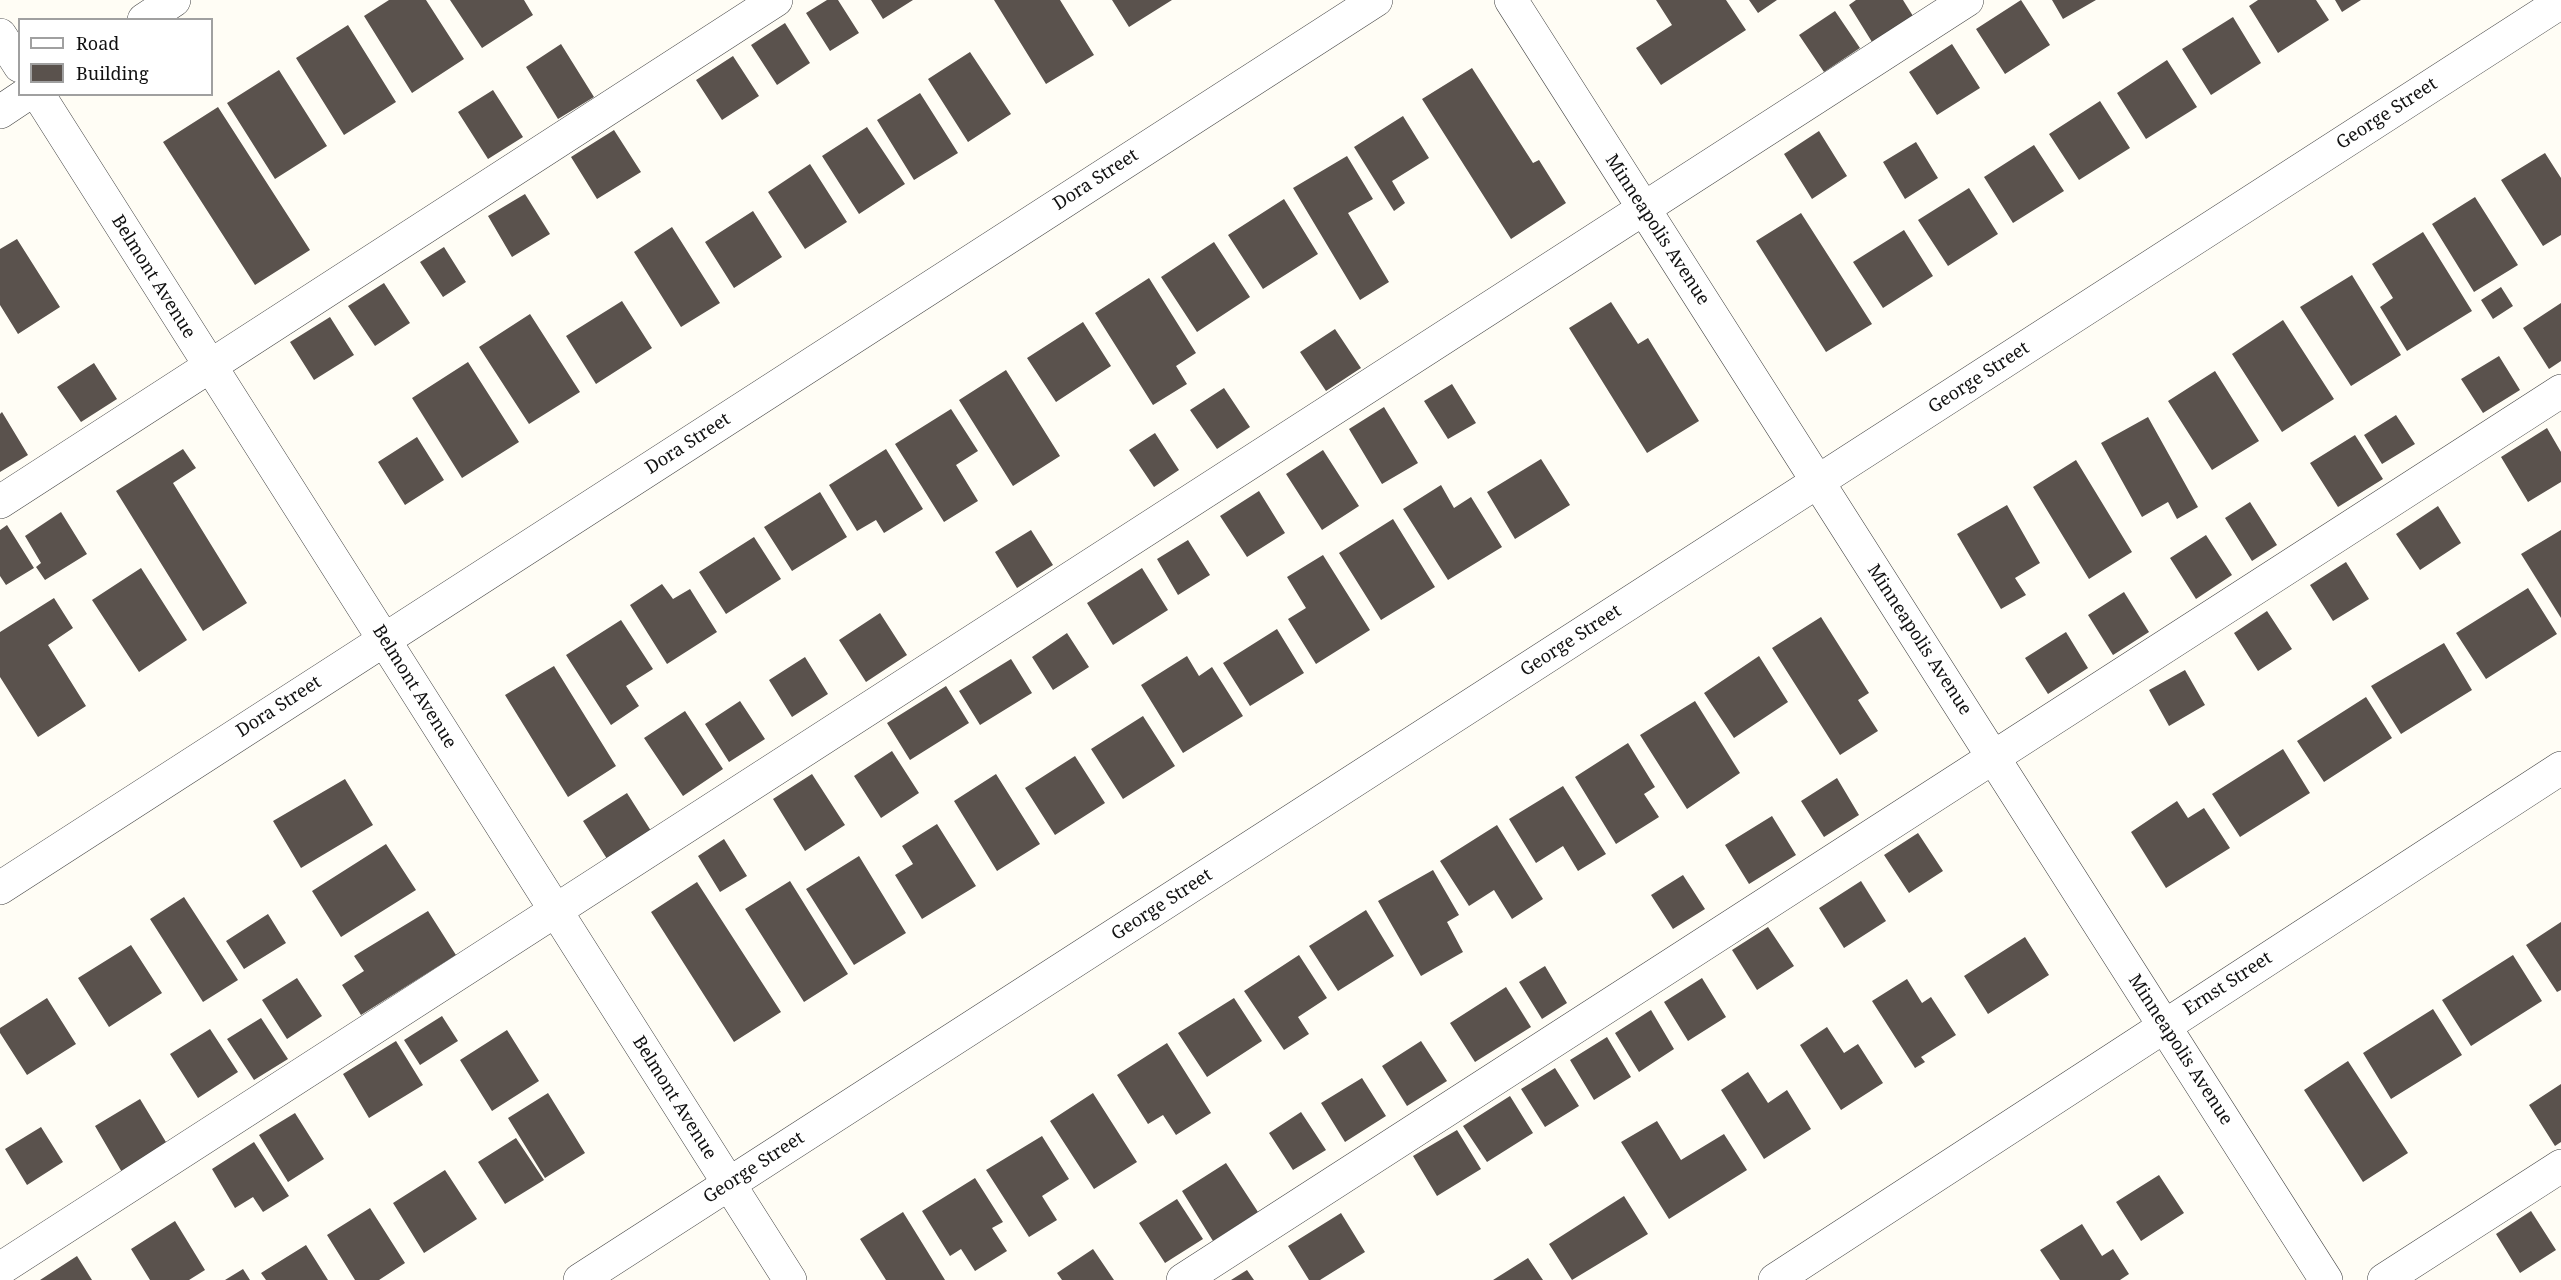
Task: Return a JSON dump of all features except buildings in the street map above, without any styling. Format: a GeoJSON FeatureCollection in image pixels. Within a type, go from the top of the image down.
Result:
{"type":"FeatureCollection","features":[{"type":"Feature","properties":{"kind":"street"},"geometry":{"type":"LineString","coordinates":[[147,18],[174,0]]}},
{"type":"Feature","properties":{"kind":"street"},"geometry":{"type":"LineString","coordinates":[[0,502],[776,0]]}},
{"type":"Feature","properties":{"kind":"street","name":"Dora Street"},"geometry":{"type":"LineString","coordinates":[[0,888],[1376,0]]}},
{"type":"Feature","properties":{"kind":"street","name":"Minneapolis Avenue"},"geometry":{"type":"LineString","coordinates":[[1511,0],[2326,1280]]}},
{"type":"Feature","properties":{"kind":"street"},"geometry":{"type":"LineString","coordinates":[[0,1269],[1967,0]]}},
{"type":"Feature","properties":{"kind":"street","name":"George Street"},"geometry":{"type":"LineString","coordinates":[[580,1280],[2561,3]]}},
{"type":"Feature","properties":{"kind":"street"},"geometry":{"type":"LineString","coordinates":[[0,35],[18,63]]}},
{"type":"Feature","properties":{"kind":"street"},"geometry":{"type":"LineString","coordinates":[[0,112],[24,96]]}},
{"type":"Feature","properties":{"kind":"street","name":"Belmont Avenue"},"geometry":{"type":"LineString","coordinates":[[39,96],[790,1280]]}},
{"type":"Feature","properties":{"kind":"street"},"geometry":{"type":"LineString","coordinates":[[1183,1280],[2561,391]]}},
{"type":"Feature","properties":{"kind":"street","name":"Ernst Street"},"geometry":{"type":"LineString","coordinates":[[1775,1280],[2163,1025],[2561,768]]}},
{"type":"Feature","properties":{"kind":"street"},"geometry":{"type":"LineString","coordinates":[[2384,1280],[2561,1166]]}}]}
